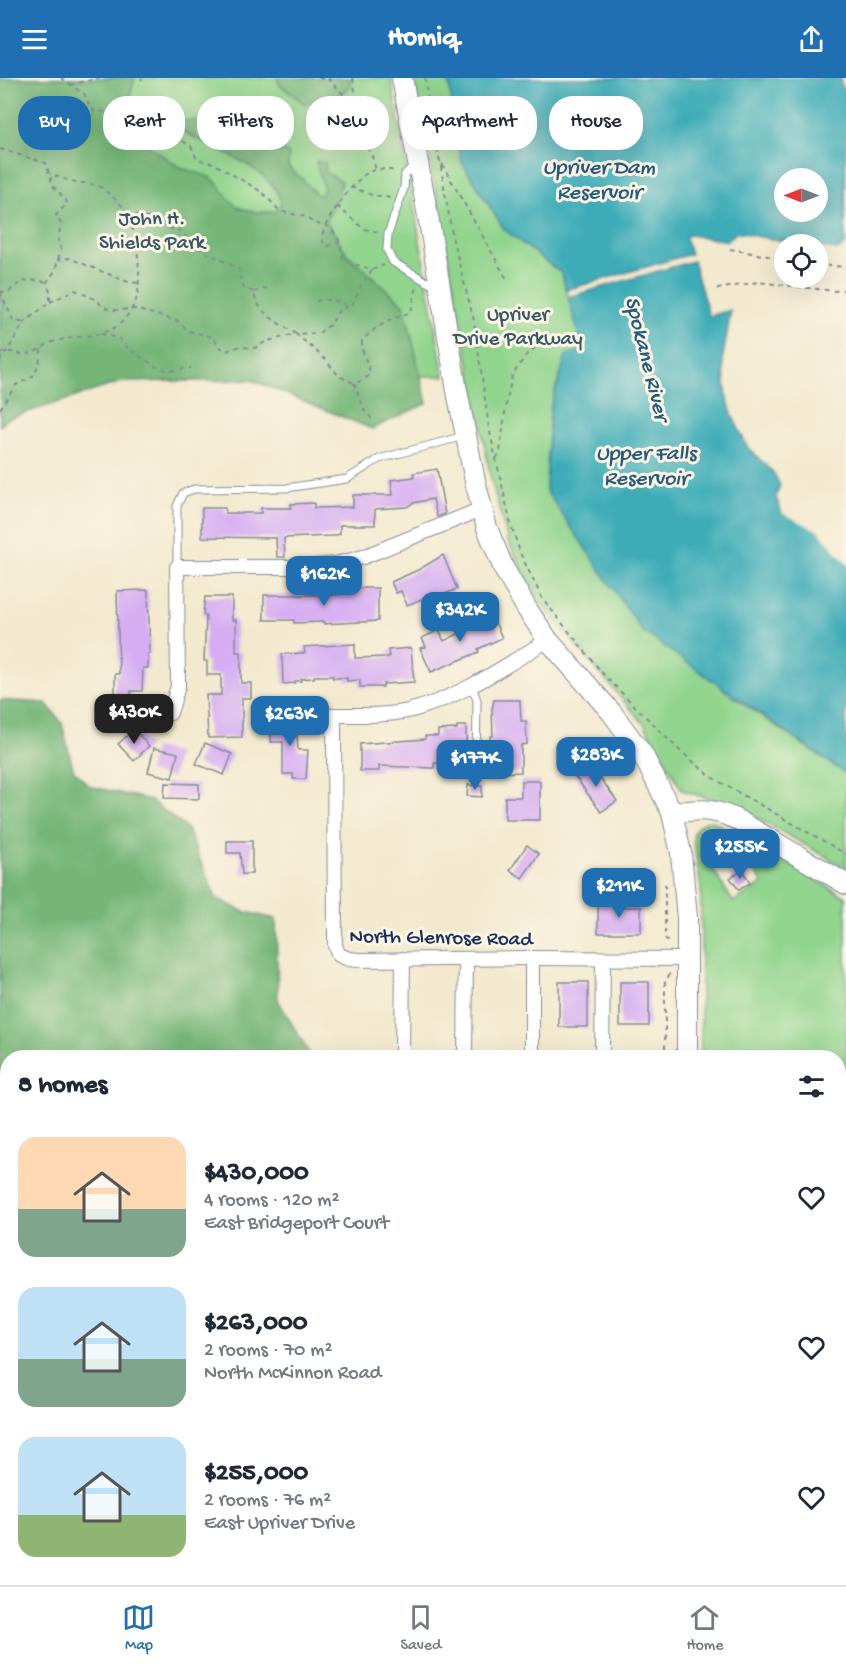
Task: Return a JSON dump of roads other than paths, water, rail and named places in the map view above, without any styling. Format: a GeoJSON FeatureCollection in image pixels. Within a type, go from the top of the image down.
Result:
{"type":"FeatureCollection","features":[{"type":"Feature","properties":{"kind":"main road"},"geometry":{"type":"LineString","coordinates":[[402,78],[411,168],[440,290],[466,436],[487,528],[504,569],[527,609],[548,640],[612,713],[643,755],[672,813],[682,863],[687,918],[679,965],[686,1050]]}},
{"type":"Feature","properties":{"kind":"main road"},"geometry":{"type":"LineString","coordinates":[[672,813],[699,808],[734,818],[846,884]]}},
{"type":"Feature","properties":{"kind":"street"},"geometry":{"type":"LineString","coordinates":[[170,713],[178,686],[177,567],[306,567],[336,564],[363,557],[482,509]]}},
{"type":"Feature","properties":{"kind":"street"},"geometry":{"type":"LineString","coordinates":[[471,684],[548,640]]}},
{"type":"Feature","properties":{"kind":"street","name":"North Glenrose Road"},"geometry":{"type":"LineString","coordinates":[[471,684],[428,705],[408,711],[388,714],[334,715],[335,946],[339,955],[359,960],[603,959],[679,965]]}},
{"type":"Feature","properties":{"kind":"street"},"geometry":{"type":"LineString","coordinates":[[532,958],[532,1050]]}},
{"type":"Feature","properties":{"kind":"street"},"geometry":{"type":"LineString","coordinates":[[402,1050],[403,959]]}},
{"type":"Feature","properties":{"kind":"street"},"geometry":{"type":"LineString","coordinates":[[465,1050],[466,959]]}},
{"type":"Feature","properties":{"kind":"street"},"geometry":{"type":"LineString","coordinates":[[602,1050],[603,959]]}},
{"type":"Feature","properties":{"kind":"lane"},"geometry":{"type":"LineString","coordinates":[[411,168],[388,234],[387,249],[393,262],[440,290]]}},
{"type":"Feature","properties":{"kind":"lane"},"geometry":{"type":"LineString","coordinates":[[177,567],[177,506],[183,494],[194,489],[286,488],[346,478],[379,459],[466,436]]}},
{"type":"Feature","properties":{"kind":"lane"},"geometry":{"type":"LineString","coordinates":[[471,684],[477,700],[476,773]]}},
{"type":"Feature","properties":{"kind":"water","name":"Upriver Dam Reservoir"},"geometry":{"type":"Polygon","coordinates":[[[448,78],[841,78],[841,85],[846,94],[845,246],[837,250],[828,249],[828,234],[774,234],[774,240],[735,233],[728,241],[690,235],[685,237],[691,254],[566,290],[562,274],[504,229],[461,161],[459,150],[537,150],[537,96],[451,96],[448,78]]]}},
{"type":"Feature","properties":{"kind":"water","name":"Upper Falls Reservoir"},"geometry":{"type":"Polygon","coordinates":[[[693,261],[709,316],[731,310],[723,357],[726,391],[732,415],[748,448],[773,472],[780,485],[776,497],[784,519],[843,570],[846,576],[846,774],[642,631],[546,491],[550,409],[566,355],[583,350],[568,297],[693,261]]]}},
{"type":"Feature","properties":{"kind":"waterway","name":"Spokane River"},"geometry":{"type":"LineString","coordinates":[[777,523],[812,540],[841,574],[846,588]]}},
{"type":"Feature","properties":{"kind":"park label","name":"John H. Shields Park"},"geometry":{"type":"Point","coordinates":[152,229]}},
{"type":"Feature","properties":{"kind":"park label","name":"Upriver Drive Parkway"},"geometry":{"type":"Point","coordinates":[518,325]}}]}
